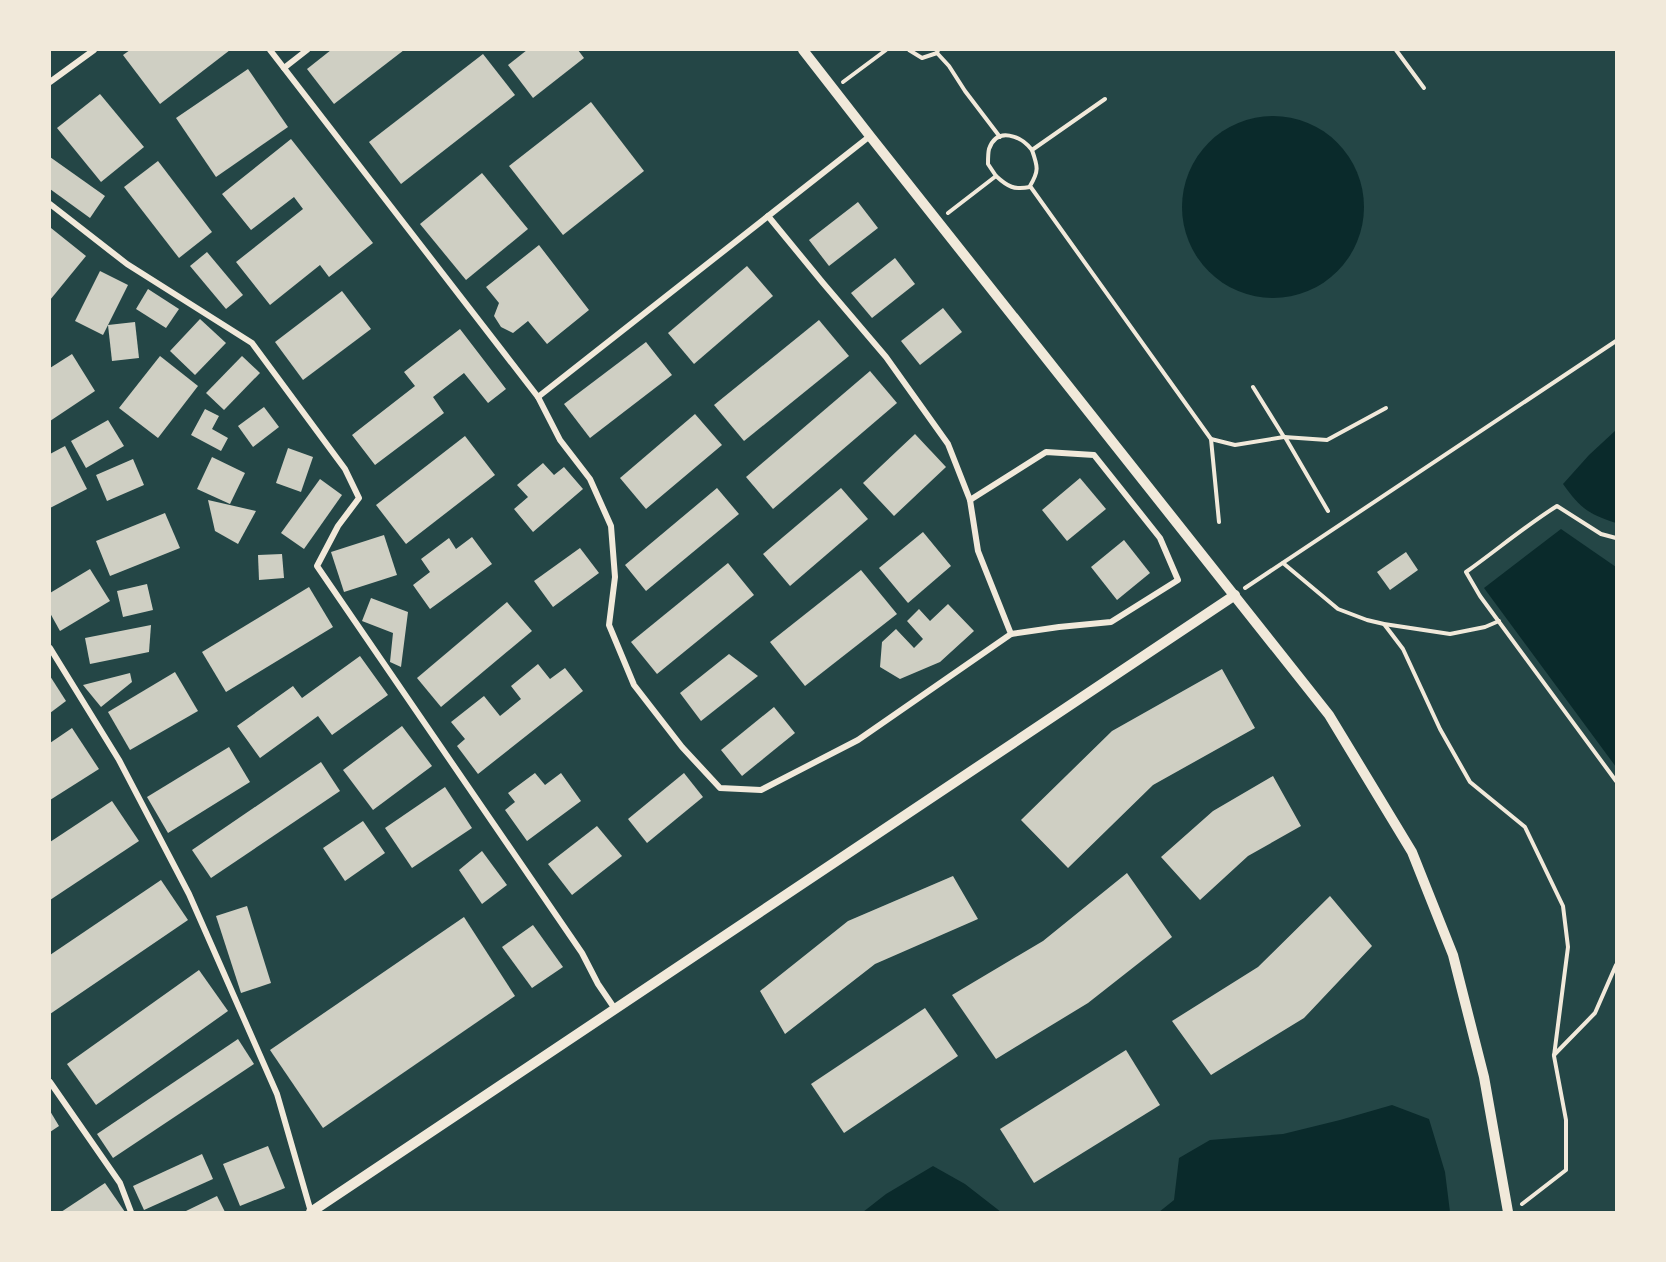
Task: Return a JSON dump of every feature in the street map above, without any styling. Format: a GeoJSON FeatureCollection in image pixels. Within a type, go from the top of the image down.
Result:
{"type":"FeatureCollection","features":[{"type":"Feature","properties":{"kind":"street"},"geometry":{"type":"LineString","coordinates":[[50,82],[94,50]]}},
{"type":"Feature","properties":{"kind":"street"},"geometry":{"type":"LineString","coordinates":[[270,50],[538,397],[560,440],[590,479],[611,526],[615,577],[609,625],[634,685],[682,747],[720,788],[761,790],[858,740],[1011,634],[1111,622],[1178,580],[1160,538],[1094,454],[1046,452],[970,500]]}},
{"type":"Feature","properties":{"kind":"street"},"geometry":{"type":"LineString","coordinates":[[284,68],[308,50]]}},
{"type":"Feature","properties":{"kind":"street"},"geometry":{"type":"LineString","coordinates":[[803,50],[1329,715],[1412,852],[1453,955],[1484,1077],[1508,1212]]}},
{"type":"Feature","properties":{"kind":"street"},"geometry":{"type":"LineString","coordinates":[[538,397],[870,136]]}},
{"type":"Feature","properties":{"kind":"street"},"geometry":{"type":"LineString","coordinates":[[50,204],[127,264],[252,343],[345,469],[359,498],[338,526],[317,566],[582,953],[615,1010]]}},
{"type":"Feature","properties":{"kind":"street"},"geometry":{"type":"LineString","coordinates":[[768,216],[886,357],[948,444],[970,500],[978,551],[1011,634]]}},
{"type":"Feature","properties":{"kind":"street"},"geometry":{"type":"LineString","coordinates":[[50,648],[119,760],[189,894],[277,1094],[311,1212],[1235,596]]}},
{"type":"Feature","properties":{"kind":"street"},"geometry":{"type":"LineString","coordinates":[[50,1082],[120,1183],[131,1212]]}},
{"type":"Feature","properties":{"kind":"path"},"geometry":{"type":"LineString","coordinates":[[834,89],[886,50]]}},
{"type":"Feature","properties":{"kind":"path"},"geometry":{"type":"LineString","coordinates":[[909,50],[922,58],[938,51],[1000,137]]}},
{"type":"Feature","properties":{"kind":"path"},"geometry":{"type":"LineString","coordinates":[[1396,50],[1424,88]]}},
{"type":"Feature","properties":{"kind":"path"},"geometry":{"type":"LineString","coordinates":[[1032,150],[1105,99]]}},
{"type":"Feature","properties":{"kind":"path"},"geometry":{"type":"LineString","coordinates":[[1006,135],[1015,137],[1025,142],[1032,150],[1037,163],[1037,174],[1030,187],[1018,189],[1005,185],[988,164],[989,148],[1000,137],[1006,135]]}},
{"type":"Feature","properties":{"kind":"path"},"geometry":{"type":"LineString","coordinates":[[937,221],[996,176]]}},
{"type":"Feature","properties":{"kind":"path"},"geometry":{"type":"LineString","coordinates":[[1030,187],[1211,439],[1219,522]]}},
{"type":"Feature","properties":{"kind":"path"},"geometry":{"type":"LineString","coordinates":[[1235,596],[1617,341]]}},
{"type":"Feature","properties":{"kind":"path"},"geometry":{"type":"LineString","coordinates":[[1253,387],[1328,511]]}},
{"type":"Feature","properties":{"kind":"path"},"geometry":{"type":"LineString","coordinates":[[1211,439],[1235,445],[1284,437],[1327,440],[1386,408]]}},
{"type":"Feature","properties":{"kind":"path"},"geometry":{"type":"LineString","coordinates":[[1617,538],[1601,534],[1557,506],[1530,523],[1466,572],[1480,596],[1617,781]]}},
{"type":"Feature","properties":{"kind":"path"},"geometry":{"type":"LineString","coordinates":[[1283,563],[1338,609],[1384,624],[1450,634],[1485,627],[1499,621]]}},
{"type":"Feature","properties":{"kind":"path"},"geometry":{"type":"LineString","coordinates":[[1384,624],[1403,649],[1440,729],[1470,783],[1525,827],[1563,906],[1568,947],[1554,1056],[1566,1120],[1566,1170],[1520,1206]]}},
{"type":"Feature","properties":{"kind":"path"},"geometry":{"type":"LineString","coordinates":[[1554,1056],[1595,1013],[1617,965]]}},
{"type":"Feature","properties":{"kind":"shaded area"},"geometry":{"type":"Polygon","coordinates":[[[50,50],[1616,50],[1616,1212],[50,1212],[50,50]]]}},
{"type":"Feature","properties":{"kind":"shaded area"},"geometry":{"type":"Polygon","coordinates":[[[1273,116],[1308,123],[1323,131],[1337,143],[1349,157],[1357,172],[1364,207],[1357,242],[1349,257],[1337,271],[1323,283],[1308,291],[1273,298],[1238,291],[1223,283],[1209,271],[1197,257],[1189,242],[1182,207],[1189,172],[1197,157],[1209,143],[1223,131],[1238,123],[1273,116]]]}},
{"type":"Feature","properties":{"kind":"shaded area"},"geometry":{"type":"Polygon","coordinates":[[[1616,430],[1616,523],[1585,509],[1563,484],[1616,430]]]}},
{"type":"Feature","properties":{"kind":"shaded area"},"geometry":{"type":"Polygon","coordinates":[[[1561,529],[1616,567],[1616,767],[1484,588],[1561,529]]]}},
{"type":"Feature","properties":{"kind":"shaded area"},"geometry":{"type":"Polygon","coordinates":[[[1392,1105],[1429,1119],[1445,1172],[1450,1212],[1159,1212],[1174,1200],[1179,1158],[1210,1140],[1283,1134],[1392,1105]]]}},
{"type":"Feature","properties":{"kind":"shaded area"},"geometry":{"type":"Polygon","coordinates":[[[933,1166],[965,1184],[1001,1212],[863,1212],[886,1194],[933,1166]]]}},
{"type":"Feature","properties":{"kind":"building"},"geometry":{"type":"Polygon","coordinates":[[[130,50],[230,50],[160,104],[123,55],[130,50]]]}},
{"type":"Feature","properties":{"kind":"building"},"geometry":{"type":"Polygon","coordinates":[[[331,50],[404,50],[334,104],[307,69],[331,50]]]}},
{"type":"Feature","properties":{"kind":"building"},"geometry":{"type":"Polygon","coordinates":[[[527,50],[578,50],[584,58],[533,98],[508,65],[527,50]]]}},
{"type":"Feature","properties":{"kind":"building"},"geometry":{"type":"Polygon","coordinates":[[[483,54],[515,95],[401,184],[369,142],[483,54]]]}},
{"type":"Feature","properties":{"kind":"building"},"geometry":{"type":"Polygon","coordinates":[[[248,69],[288,127],[216,177],[176,118],[248,69]]]}},
{"type":"Feature","properties":{"kind":"building"},"geometry":{"type":"Polygon","coordinates":[[[100,94],[144,147],[101,182],[57,128],[100,94]]]}},
{"type":"Feature","properties":{"kind":"building"},"geometry":{"type":"Polygon","coordinates":[[[591,102],[644,171],[563,235],[509,166],[591,102]]]}},
{"type":"Feature","properties":{"kind":"building"},"geometry":{"type":"Polygon","coordinates":[[[291,139],[373,243],[329,277],[320,265],[270,305],[236,262],[303,209],[294,197],[251,230],[222,194],[291,139]]]}},
{"type":"Feature","properties":{"kind":"building"},"geometry":{"type":"Polygon","coordinates":[[[50,157],[105,196],[90,218],[50,189],[50,157]]]}},
{"type":"Feature","properties":{"kind":"building"},"geometry":{"type":"Polygon","coordinates":[[[158,161],[212,232],[179,258],[124,187],[158,161]]]}},
{"type":"Feature","properties":{"kind":"building"},"geometry":{"type":"Polygon","coordinates":[[[482,173],[528,229],[466,280],[420,224],[482,173]]]}},
{"type":"Feature","properties":{"kind":"building"},"geometry":{"type":"Polygon","coordinates":[[[858,202],[878,228],[829,266],[809,240],[858,202]]]}},
{"type":"Feature","properties":{"kind":"building"},"geometry":{"type":"Polygon","coordinates":[[[51,228],[86,256],[50,300],[50,230],[51,228]]]}},
{"type":"Feature","properties":{"kind":"building"},"geometry":{"type":"Polygon","coordinates":[[[539,245],[589,310],[547,344],[528,321],[513,333],[501,327],[494,316],[499,303],[486,287],[539,245]]]}},
{"type":"Feature","properties":{"kind":"building"},"geometry":{"type":"Polygon","coordinates":[[[207,252],[243,295],[226,309],[190,266],[207,252]]]}},
{"type":"Feature","properties":{"kind":"building"},"geometry":{"type":"Polygon","coordinates":[[[895,258],[915,284],[872,318],[851,293],[895,258]]]}},
{"type":"Feature","properties":{"kind":"building"},"geometry":{"type":"Polygon","coordinates":[[[747,266],[773,296],[694,364],[668,333],[747,266]]]}},
{"type":"Feature","properties":{"kind":"building"},"geometry":{"type":"Polygon","coordinates":[[[100,271],[128,285],[103,335],[75,321],[100,271]]]}},
{"type":"Feature","properties":{"kind":"building"},"geometry":{"type":"Polygon","coordinates":[[[148,289],[179,309],[166,328],[136,309],[148,289]]]}},
{"type":"Feature","properties":{"kind":"building"},"geometry":{"type":"Polygon","coordinates":[[[342,291],[371,329],[303,380],[275,342],[342,291]]]}},
{"type":"Feature","properties":{"kind":"building"},"geometry":{"type":"Polygon","coordinates":[[[943,308],[962,332],[920,365],[901,341],[943,308]]]}},
{"type":"Feature","properties":{"kind":"building"},"geometry":{"type":"Polygon","coordinates":[[[200,319],[226,343],[195,375],[170,351],[200,319]]]}},
{"type":"Feature","properties":{"kind":"building"},"geometry":{"type":"Polygon","coordinates":[[[819,320],[849,356],[744,441],[714,405],[819,320]]]}},
{"type":"Feature","properties":{"kind":"building"},"geometry":{"type":"Polygon","coordinates":[[[135,322],[139,358],[112,361],[108,325],[135,322]]]}},
{"type":"Feature","properties":{"kind":"building"},"geometry":{"type":"Polygon","coordinates":[[[460,329],[506,389],[488,403],[464,373],[433,397],[444,413],[375,465],[352,435],[415,386],[404,372],[460,329]]]}},
{"type":"Feature","properties":{"kind":"building"},"geometry":{"type":"Polygon","coordinates":[[[646,342],[672,375],[590,438],[564,404],[646,342]]]}},
{"type":"Feature","properties":{"kind":"building"},"geometry":{"type":"Polygon","coordinates":[[[72,354],[95,391],[50,421],[50,368],[72,354]]]}},
{"type":"Feature","properties":{"kind":"building"},"geometry":{"type":"Polygon","coordinates":[[[160,356],[198,386],[158,438],[119,408],[160,356]]]}},
{"type":"Feature","properties":{"kind":"building"},"geometry":{"type":"Polygon","coordinates":[[[242,356],[260,373],[224,410],[206,393],[242,356]]]}},
{"type":"Feature","properties":{"kind":"building"},"geometry":{"type":"Polygon","coordinates":[[[870,371],[897,403],[773,509],[746,477],[870,371]]]}},
{"type":"Feature","properties":{"kind":"building"},"geometry":{"type":"Polygon","coordinates":[[[264,407],[279,427],[253,447],[238,426],[264,407]]]}},
{"type":"Feature","properties":{"kind":"building"},"geometry":{"type":"Polygon","coordinates":[[[205,409],[219,416],[212,429],[228,438],[221,451],[191,435],[205,409]]]}},
{"type":"Feature","properties":{"kind":"building"},"geometry":{"type":"Polygon","coordinates":[[[695,414],[722,445],[646,509],[620,478],[695,414]]]}},
{"type":"Feature","properties":{"kind":"building"},"geometry":{"type":"Polygon","coordinates":[[[108,420],[124,446],[86,468],[71,441],[108,420]]]}},
{"type":"Feature","properties":{"kind":"building"},"geometry":{"type":"Polygon","coordinates":[[[915,434],[946,467],[894,516],[863,483],[915,434]]]}},
{"type":"Feature","properties":{"kind":"building"},"geometry":{"type":"Polygon","coordinates":[[[465,436],[495,475],[406,544],[376,505],[465,436]]]}},
{"type":"Feature","properties":{"kind":"building"},"geometry":{"type":"Polygon","coordinates":[[[65,446],[87,489],[50,508],[50,454],[65,446]]]}},
{"type":"Feature","properties":{"kind":"building"},"geometry":{"type":"Polygon","coordinates":[[[288,448],[313,457],[301,492],[276,483],[288,448]]]}},
{"type":"Feature","properties":{"kind":"building"},"geometry":{"type":"Polygon","coordinates":[[[212,457],[245,473],[230,504],[197,489],[212,457]]]}},
{"type":"Feature","properties":{"kind":"building"},"geometry":{"type":"Polygon","coordinates":[[[133,459],[144,485],[107,501],[96,475],[133,459]]]}},
{"type":"Feature","properties":{"kind":"building"},"geometry":{"type":"Polygon","coordinates":[[[543,463],[554,475],[564,467],[583,489],[533,532],[514,509],[528,497],[517,485],[543,463]]]}},
{"type":"Feature","properties":{"kind":"building"},"geometry":{"type":"Polygon","coordinates":[[[1080,478],[1106,509],[1067,541],[1042,510],[1080,478]]]}},
{"type":"Feature","properties":{"kind":"building"},"geometry":{"type":"Polygon","coordinates":[[[320,479],[342,495],[304,549],[281,533],[320,479]]]}},
{"type":"Feature","properties":{"kind":"building"},"geometry":{"type":"Polygon","coordinates":[[[717,488],[739,514],[646,591],[625,565],[717,488]]]}},
{"type":"Feature","properties":{"kind":"building"},"geometry":{"type":"Polygon","coordinates":[[[841,488],[868,519],[790,586],[763,554],[841,488]]]}},
{"type":"Feature","properties":{"kind":"building"},"geometry":{"type":"Polygon","coordinates":[[[208,500],[256,511],[238,544],[215,531],[208,500]]]}},
{"type":"Feature","properties":{"kind":"building"},"geometry":{"type":"Polygon","coordinates":[[[165,513],[180,548],[110,576],[96,541],[165,513]]]}},
{"type":"Feature","properties":{"kind":"building"},"geometry":{"type":"Polygon","coordinates":[[[923,532],[951,566],[908,603],[879,568],[923,532]]]}},
{"type":"Feature","properties":{"kind":"building"},"geometry":{"type":"Polygon","coordinates":[[[384,535],[397,575],[344,592],[331,552],[384,535]]]}},
{"type":"Feature","properties":{"kind":"building"},"geometry":{"type":"Polygon","coordinates":[[[472,537],[492,564],[430,609],[413,585],[430,572],[421,559],[449,538],[456,549],[472,537]]]}},
{"type":"Feature","properties":{"kind":"building"},"geometry":{"type":"Polygon","coordinates":[[[1124,540],[1150,573],[1117,600],[1091,567],[1124,540]]]}},
{"type":"Feature","properties":{"kind":"building"},"geometry":{"type":"Polygon","coordinates":[[[580,548],[599,573],[553,607],[534,581],[580,548]]]}},
{"type":"Feature","properties":{"kind":"building"},"geometry":{"type":"Polygon","coordinates":[[[1406,552],[1418,570],[1390,590],[1377,572],[1406,552]]]}},
{"type":"Feature","properties":{"kind":"building"},"geometry":{"type":"Polygon","coordinates":[[[282,554],[284,578],[259,580],[258,555],[282,554]]]}},
{"type":"Feature","properties":{"kind":"building"},"geometry":{"type":"Polygon","coordinates":[[[728,563],[754,595],[657,674],[631,642],[728,563]]]}},
{"type":"Feature","properties":{"kind":"building"},"geometry":{"type":"Polygon","coordinates":[[[90,569],[110,601],[60,631],[50,613],[50,593],[90,569]]]}},
{"type":"Feature","properties":{"kind":"building"},"geometry":{"type":"Polygon","coordinates":[[[861,570],[897,614],[805,686],[770,642],[861,570]]]}},
{"type":"Feature","properties":{"kind":"building"},"geometry":{"type":"Polygon","coordinates":[[[147,584],[153,610],[123,617],[117,591],[147,584]]]}},
{"type":"Feature","properties":{"kind":"building"},"geometry":{"type":"Polygon","coordinates":[[[309,587],[333,627],[226,692],[202,652],[309,587]]]}},
{"type":"Feature","properties":{"kind":"building"},"geometry":{"type":"Polygon","coordinates":[[[371,598],[408,612],[401,667],[390,662],[393,633],[362,621],[371,598]]]}},
{"type":"Feature","properties":{"kind":"building"},"geometry":{"type":"Polygon","coordinates":[[[507,602],[532,631],[441,707],[417,678],[507,602]]]}},
{"type":"Feature","properties":{"kind":"building"},"geometry":{"type":"Polygon","coordinates":[[[948,604],[974,631],[940,662],[900,679],[880,667],[882,642],[896,629],[914,648],[923,639],[907,621],[919,609],[930,621],[948,604]]]}},
{"type":"Feature","properties":{"kind":"building"},"geometry":{"type":"Polygon","coordinates":[[[151,625],[149,652],[90,664],[85,638],[151,625]]]}},
{"type":"Feature","properties":{"kind":"building"},"geometry":{"type":"Polygon","coordinates":[[[729,654],[758,676],[701,721],[680,693],[729,654]]]}},
{"type":"Feature","properties":{"kind":"building"},"geometry":{"type":"Polygon","coordinates":[[[360,656],[388,695],[332,735],[318,716],[260,758],[237,726],[293,686],[302,698],[360,656]]]}},
{"type":"Feature","properties":{"kind":"building"},"geometry":{"type":"Polygon","coordinates":[[[538,664],[550,679],[565,668],[583,691],[478,774],[457,746],[465,739],[451,722],[484,696],[500,716],[521,699],[511,686],[538,664]]]}},
{"type":"Feature","properties":{"kind":"building"},"geometry":{"type":"Polygon","coordinates":[[[1222,669],[1255,728],[1153,785],[1068,868],[1021,820],[1112,731],[1222,669]]]}},
{"type":"Feature","properties":{"kind":"building"},"geometry":{"type":"Polygon","coordinates":[[[175,672],[198,711],[130,750],[108,712],[175,672]]]}},
{"type":"Feature","properties":{"kind":"building"},"geometry":{"type":"Polygon","coordinates":[[[130,673],[132,682],[101,707],[83,685],[130,673]]]}},
{"type":"Feature","properties":{"kind":"building"},"geometry":{"type":"Polygon","coordinates":[[[50,676],[66,701],[50,713],[50,676]]]}},
{"type":"Feature","properties":{"kind":"building"},"geometry":{"type":"Polygon","coordinates":[[[774,707],[795,733],[742,776],[721,750],[774,707]]]}},
{"type":"Feature","properties":{"kind":"building"},"geometry":{"type":"Polygon","coordinates":[[[402,726],[432,766],[373,810],[343,770],[402,726]]]}},
{"type":"Feature","properties":{"kind":"building"},"geometry":{"type":"Polygon","coordinates":[[[72,728],[99,769],[50,800],[50,743],[72,728]]]}},
{"type":"Feature","properties":{"kind":"building"},"geometry":{"type":"Polygon","coordinates":[[[229,747],[250,782],[168,833],[147,797],[229,747]]]}},
{"type":"Feature","properties":{"kind":"building"},"geometry":{"type":"Polygon","coordinates":[[[321,762],[340,791],[211,878],[192,850],[321,762]]]}},
{"type":"Feature","properties":{"kind":"building"},"geometry":{"type":"Polygon","coordinates":[[[535,773],[545,785],[561,773],[581,801],[527,841],[505,810],[515,802],[508,793],[535,773]]]}},
{"type":"Feature","properties":{"kind":"building"},"geometry":{"type":"Polygon","coordinates":[[[684,773],[703,797],[647,843],[628,819],[684,773]]]}},
{"type":"Feature","properties":{"kind":"building"},"geometry":{"type":"Polygon","coordinates":[[[1273,776],[1301,826],[1248,856],[1200,900],[1161,857],[1213,811],[1273,776]]]}},
{"type":"Feature","properties":{"kind":"building"},"geometry":{"type":"Polygon","coordinates":[[[445,787],[472,828],[412,868],[385,828],[445,787]]]}},
{"type":"Feature","properties":{"kind":"building"},"geometry":{"type":"Polygon","coordinates":[[[112,801],[139,841],[50,900],[50,842],[112,801]]]}},
{"type":"Feature","properties":{"kind":"building"},"geometry":{"type":"Polygon","coordinates":[[[363,821],[385,853],[345,881],[323,848],[363,821]]]}},
{"type":"Feature","properties":{"kind":"building"},"geometry":{"type":"Polygon","coordinates":[[[597,826],[622,856],[572,895],[548,864],[597,826]]]}},
{"type":"Feature","properties":{"kind":"building"},"geometry":{"type":"Polygon","coordinates":[[[482,851],[507,885],[482,904],[459,870],[482,851]]]}},
{"type":"Feature","properties":{"kind":"building"},"geometry":{"type":"Polygon","coordinates":[[[1127,873],[1172,937],[1088,1003],[996,1059],[952,995],[1043,941],[1127,873]]]}},
{"type":"Feature","properties":{"kind":"building"},"geometry":{"type":"Polygon","coordinates":[[[953,876],[978,919],[875,964],[785,1034],[760,991],[848,921],[953,876]]]}},
{"type":"Feature","properties":{"kind":"building"},"geometry":{"type":"Polygon","coordinates":[[[161,880],[188,920],[50,1014],[50,955],[161,880]]]}},
{"type":"Feature","properties":{"kind":"building"},"geometry":{"type":"Polygon","coordinates":[[[1330,896],[1372,946],[1304,1018],[1211,1075],[1172,1021],[1258,967],[1330,896]]]}},
{"type":"Feature","properties":{"kind":"building"},"geometry":{"type":"Polygon","coordinates":[[[247,906],[271,983],[241,993],[216,916],[247,906]]]}},
{"type":"Feature","properties":{"kind":"building"},"geometry":{"type":"Polygon","coordinates":[[[464,917],[515,996],[323,1128],[270,1050],[464,917]]]}},
{"type":"Feature","properties":{"kind":"building"},"geometry":{"type":"Polygon","coordinates":[[[533,925],[563,967],[532,988],[502,947],[533,925]]]}},
{"type":"Feature","properties":{"kind":"building"},"geometry":{"type":"Polygon","coordinates":[[[199,970],[228,1011],[96,1105],[67,1064],[199,970]]]}},
{"type":"Feature","properties":{"kind":"building"},"geometry":{"type":"Polygon","coordinates":[[[925,1008],[958,1056],[844,1133],[811,1084],[925,1008]]]}},
{"type":"Feature","properties":{"kind":"building"},"geometry":{"type":"Polygon","coordinates":[[[238,1039],[254,1064],[113,1158],[97,1134],[238,1039]]]}},
{"type":"Feature","properties":{"kind":"building"},"geometry":{"type":"Polygon","coordinates":[[[1126,1050],[1160,1105],[1034,1183],[1000,1129],[1126,1050]]]}},
{"type":"Feature","properties":{"kind":"building"},"geometry":{"type":"Polygon","coordinates":[[[50,1111],[59,1126],[50,1132],[50,1111]]]}},
{"type":"Feature","properties":{"kind":"building"},"geometry":{"type":"Polygon","coordinates":[[[268,1146],[285,1188],[240,1206],[223,1164],[268,1146]]]}},
{"type":"Feature","properties":{"kind":"building"},"geometry":{"type":"Polygon","coordinates":[[[202,1154],[213,1179],[144,1210],[133,1186],[202,1154]]]}},
{"type":"Feature","properties":{"kind":"building"},"geometry":{"type":"Polygon","coordinates":[[[105,1183],[125,1212],[61,1212],[105,1183]]]}},
{"type":"Feature","properties":{"kind":"building"},"geometry":{"type":"Polygon","coordinates":[[[217,1196],[225,1212],[186,1211],[217,1196]]]}}]}
